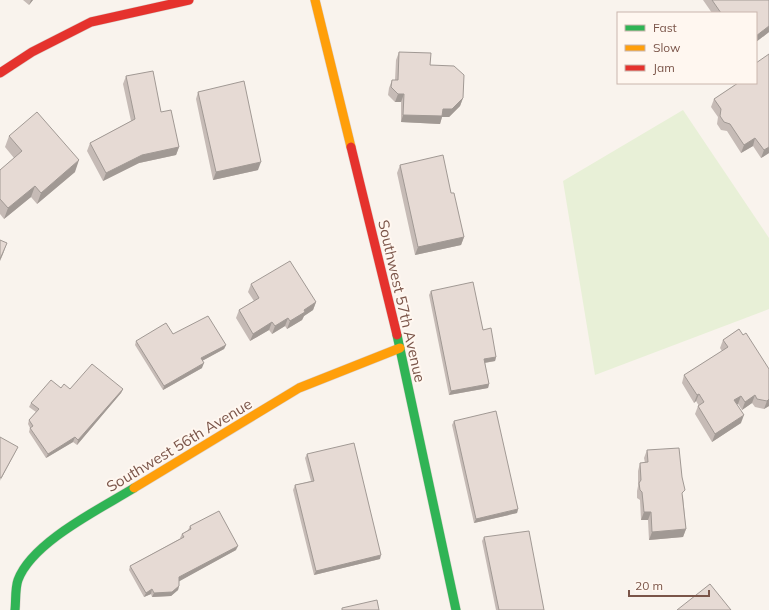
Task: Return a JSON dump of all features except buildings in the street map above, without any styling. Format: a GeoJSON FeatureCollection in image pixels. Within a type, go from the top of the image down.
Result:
{"type":"FeatureCollection","features":[{"type":"Feature","properties":{"kind":"street"},"geometry":{"type":"LineString","coordinates":[[0,73],[32,52],[91,22],[189,0]]}},
{"type":"Feature","properties":{"kind":"street","name":"Southwest 57th Avenue"},"geometry":{"type":"LineString","coordinates":[[315,0],[400,348],[456,610]]}},
{"type":"Feature","properties":{"kind":"street","name":"Southwest 56th Avenue"},"geometry":{"type":"LineString","coordinates":[[14,610],[18,580],[33,555],[67,530],[299,388],[400,348]]}},
{"type":"Feature","properties":{"kind":"green space"},"geometry":{"type":"Polygon","coordinates":[[[683,110],[769,238],[769,309],[595,375],[563,181],[683,110]]]}},
{"type":"Feature","properties":{"kind":"traffic: fast"},"geometry":{"type":"LineString","coordinates":[[397,335],[456,610]]}},
{"type":"Feature","properties":{"kind":"traffic: fast"},"geometry":{"type":"LineString","coordinates":[[15,610],[18,580],[26,566],[37,553],[68,528],[134,488]]}},
{"type":"Feature","properties":{"kind":"traffic: slow"},"geometry":{"type":"LineString","coordinates":[[315,0],[351,147]]}},
{"type":"Feature","properties":{"kind":"traffic: slow"},"geometry":{"type":"LineString","coordinates":[[134,488],[299,388],[400,348]]}},
{"type":"Feature","properties":{"kind":"traffic: jam"},"geometry":{"type":"LineString","coordinates":[[0,73],[32,52],[91,22],[189,0]]}},
{"type":"Feature","properties":{"kind":"traffic: jam"},"geometry":{"type":"LineString","coordinates":[[351,147],[397,335]]}}]}
